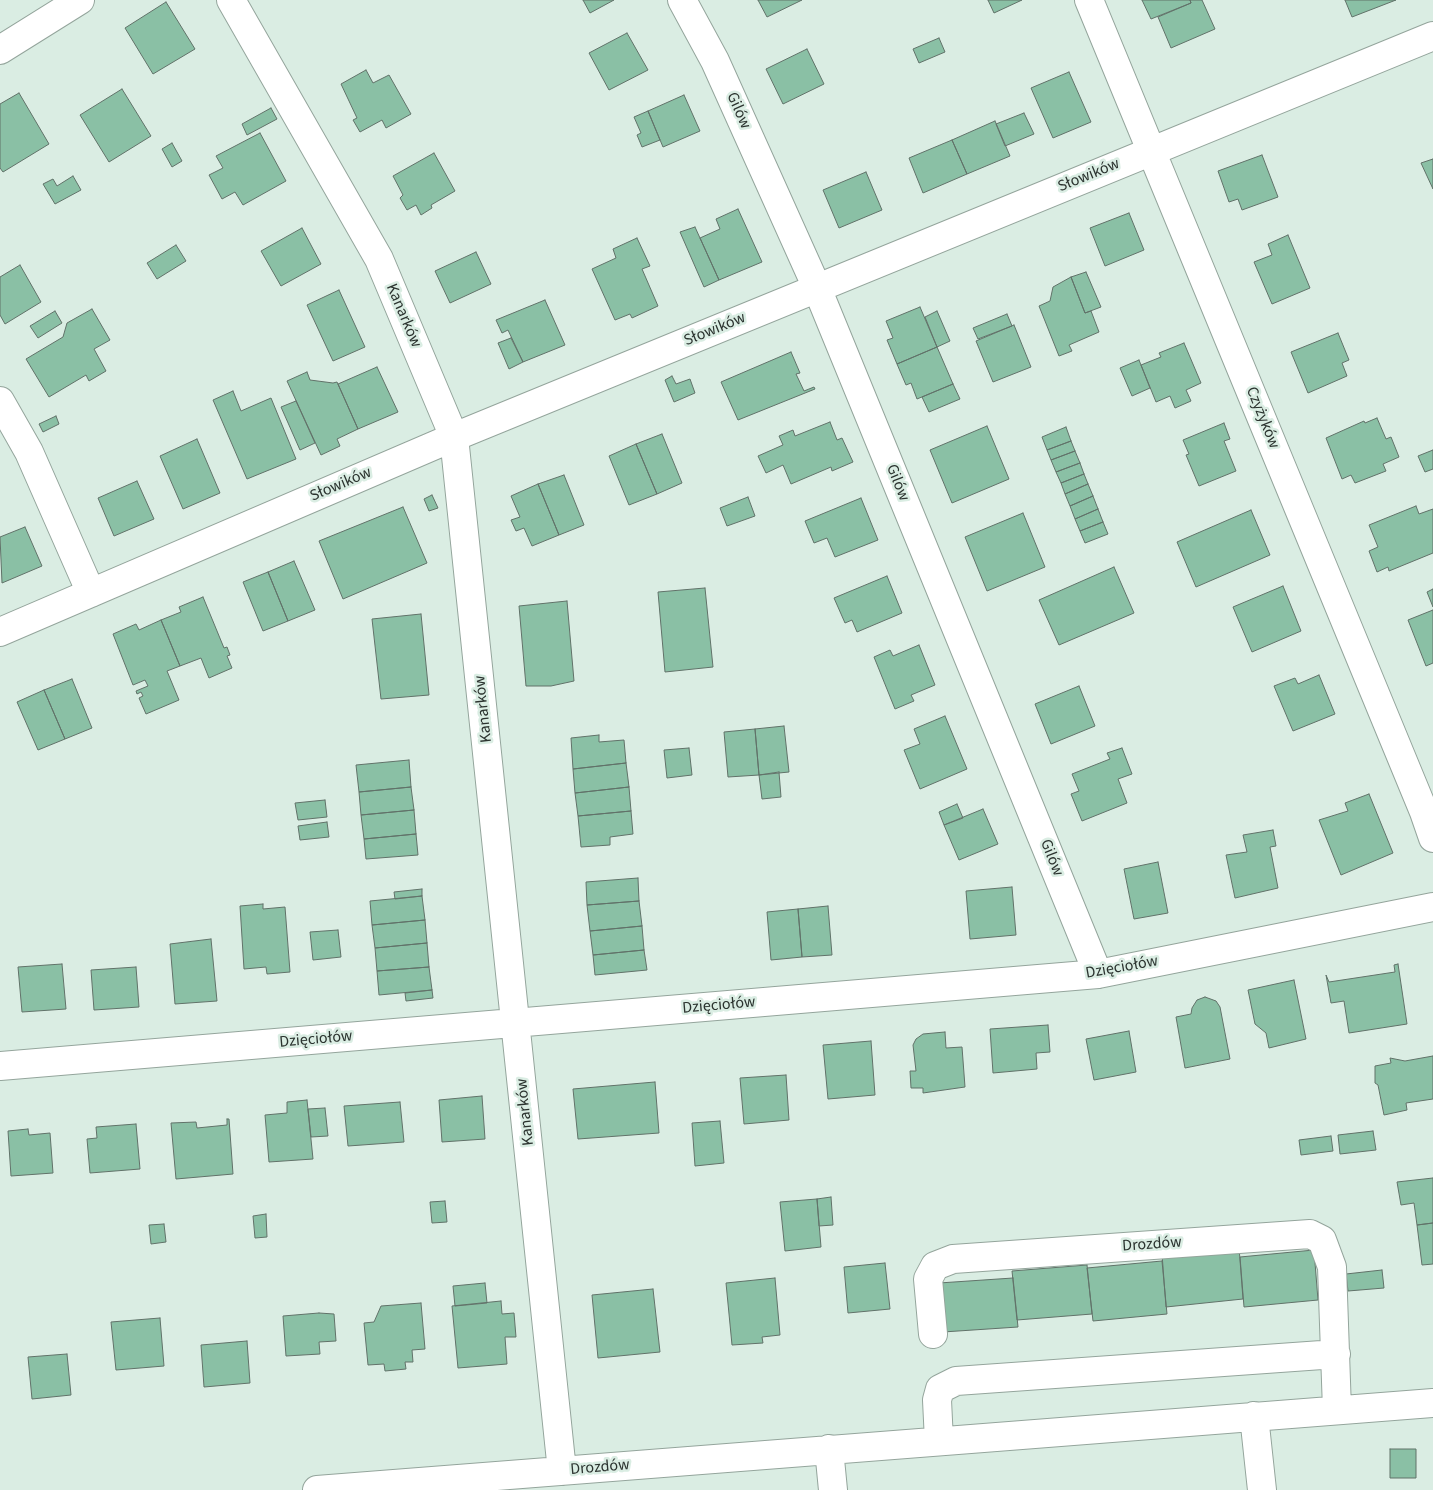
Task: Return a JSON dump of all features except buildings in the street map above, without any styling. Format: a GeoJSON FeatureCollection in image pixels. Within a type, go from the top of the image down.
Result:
{"type":"FeatureCollection","features":[{"type":"Feature","properties":{"kind":"street"},"geometry":{"type":"LineString","coordinates":[[0,50],[80,0]]}},
{"type":"Feature","properties":{"kind":"street","name":"Kanarków"},"geometry":{"type":"LineString","coordinates":[[231,0],[379,259],[454,437],[517,1023],[562,1471]]}},
{"type":"Feature","properties":{"kind":"street","name":"Gilów"},"geometry":{"type":"LineString","coordinates":[[682,0],[715,61],[818,288],[1098,974]]}},
{"type":"Feature","properties":{"kind":"street","name":"Czyżyków"},"geometry":{"type":"LineString","coordinates":[[1089,0],[1424,812],[1433,838]]}},
{"type":"Feature","properties":{"kind":"street","name":"Słowików"},"geometry":{"type":"LineString","coordinates":[[0,632],[454,437],[1433,36]]}},
{"type":"Feature","properties":{"kind":"street"},"geometry":{"type":"LineString","coordinates":[[0,401],[29,452],[91,593]]}},
{"type":"Feature","properties":{"kind":"street","name":"Dzięciołów"},"geometry":{"type":"LineString","coordinates":[[0,1066],[1098,974],[1433,907]]}},
{"type":"Feature","properties":{"kind":"street","name":"Drozdów"},"geometry":{"type":"LineString","coordinates":[[933,1334],[928,1279],[935,1266],[953,1259],[1310,1234],[1322,1240],[1332,1267],[1337,1410]]}},
{"type":"Feature","properties":{"kind":"street"},"geometry":{"type":"LineString","coordinates":[[939,1441],[937,1400],[940,1389],[956,1382],[1336,1354]]}},
{"type":"Feature","properties":{"kind":"street","name":"Drozdów"},"geometry":{"type":"LineString","coordinates":[[318,1490],[371,1488],[562,1471],[1433,1403]]}},
{"type":"Feature","properties":{"kind":"street"},"geometry":{"type":"LineString","coordinates":[[1254,1416],[1262,1490]]}},
{"type":"Feature","properties":{"kind":"street"},"geometry":{"type":"LineString","coordinates":[[829,1450],[833,1490]]}}]}
